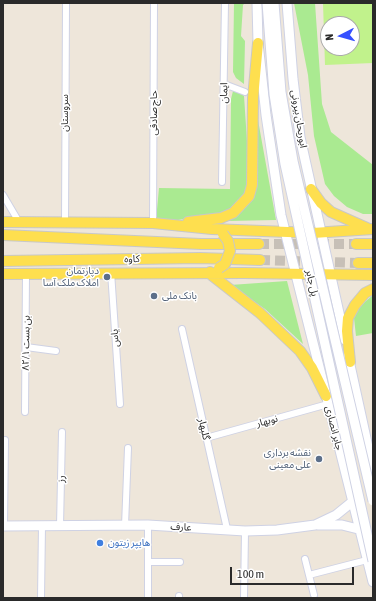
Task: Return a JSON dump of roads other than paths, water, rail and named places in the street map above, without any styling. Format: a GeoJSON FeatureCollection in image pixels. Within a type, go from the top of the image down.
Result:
{"type":"FeatureCollection","features":[{"type":"Feature","properties":{"kind":"main road"},"geometry":{"type":"LineString","coordinates":[[257,3],[258,44],[266,115],[286,232]]}},
{"type":"Feature","properties":{"kind":"main road","name":"پل جابر"},"geometry":{"type":"LineString","coordinates":[[267,3],[274,94],[285,164],[370,561]]}},
{"type":"Feature","properties":{"kind":"main road","name":"پل جابر"},"geometry":{"type":"LineString","coordinates":[[274,3],[281,92],[293,161],[373,501]]}},
{"type":"Feature","properties":{"kind":"main road","name":"ابوریحان بیرونی"},"geometry":{"type":"LineString","coordinates":[[287,3],[300,137],[330,275]]}},
{"type":"Feature","properties":{"kind":"main road"},"geometry":{"type":"LineString","coordinates":[[172,224],[221,218],[233,212],[249,196],[252,185],[253,98],[258,44]]}},
{"type":"Feature","properties":{"kind":"main road"},"geometry":{"type":"LineString","coordinates":[[311,189],[321,203],[331,212],[371,228]]}},
{"type":"Feature","properties":{"kind":"main road"},"geometry":{"type":"LineString","coordinates":[[3,222],[153,223],[212,229],[321,233],[371,228]]}},
{"type":"Feature","properties":{"kind":"main road"},"geometry":{"type":"LineString","coordinates":[[209,273],[225,264],[230,251],[228,241],[223,234],[212,229]]}},
{"type":"Feature","properties":{"kind":"main road","name":"جابر انصاری"},"geometry":{"type":"LineString","coordinates":[[286,232],[358,529],[370,561],[373,582]]}},
{"type":"Feature","properties":{"kind":"main road","name":"کاوه"},"geometry":{"type":"LineString","coordinates":[[3,236],[201,244],[259,244]]}},
{"type":"Feature","properties":{"kind":"main road"},"geometry":{"type":"LineString","coordinates":[[356,244],[373,244]]}},
{"type":"Feature","properties":{"kind":"main road","name":"کاوه"},"geometry":{"type":"LineString","coordinates":[[3,260],[200,258],[260,260]]}},
{"type":"Feature","properties":{"kind":"main road"},"geometry":{"type":"LineString","coordinates":[[358,263],[373,263]]}},
{"type":"Feature","properties":{"kind":"main road"},"geometry":{"type":"LineString","coordinates":[[3,274],[110,272],[373,276]]}},
{"type":"Feature","properties":{"kind":"main road"},"geometry":{"type":"LineString","coordinates":[[209,273],[260,313],[300,351],[312,368],[327,400]]}},
{"type":"Feature","properties":{"kind":"main road"},"geometry":{"type":"LineString","coordinates":[[330,275],[373,470]]}},
{"type":"Feature","properties":{"kind":"main road"},"geometry":{"type":"LineString","coordinates":[[350,362],[348,318],[355,305],[365,293],[373,289]]}},
{"type":"Feature","properties":{"kind":"main road","name":"عارف"},"geometry":{"type":"LineString","coordinates":[[3,526],[148,526],[245,531],[277,530],[315,524],[336,515],[352,502]]}},
{"type":"Feature","properties":{"kind":"main road"},"geometry":{"type":"LineString","coordinates":[[315,524],[342,525],[358,529]]}},
{"type":"Feature","properties":{"kind":"street","name":"سروستان"},"geometry":{"type":"LineString","coordinates":[[64,223],[66,3]]}},
{"type":"Feature","properties":{"kind":"street","name":"حاج صادقی"},"geometry":{"type":"LineString","coordinates":[[153,223],[154,3]]}},
{"type":"Feature","properties":{"kind":"street","name":"ایمان"},"geometry":{"type":"LineString","coordinates":[[222,182],[225,3]]}},
{"type":"Feature","properties":{"kind":"street"},"geometry":{"type":"LineString","coordinates":[[224,84],[245,92]]}},
{"type":"Feature","properties":{"kind":"street"},"geometry":{"type":"LineString","coordinates":[[3,195],[19,222]]}},
{"type":"Feature","properties":{"kind":"street","name":"یاس"},"geometry":{"type":"LineString","coordinates":[[110,272],[120,404]]}},
{"type":"Feature","properties":{"kind":"street","name":"بن بست ۸۲/۱"},"geometry":{"type":"LineString","coordinates":[[25,412],[26,273]]}},
{"type":"Feature","properties":{"kind":"street","name":"گلبهار"},"geometry":{"type":"LineString","coordinates":[[182,329],[227,530]]}},
{"type":"Feature","properties":{"kind":"street"},"geometry":{"type":"LineString","coordinates":[[26,347],[56,351]]}},
{"type":"Feature","properties":{"kind":"street","name":"نوبهار"},"geometry":{"type":"LineString","coordinates":[[206,438],[327,400]]}},
{"type":"Feature","properties":{"kind":"street","name":"رز"},"geometry":{"type":"LineString","coordinates":[[60,526],[62,432]]}},
{"type":"Feature","properties":{"kind":"street"},"geometry":{"type":"LineString","coordinates":[[3,526],[5,440]]}},
{"type":"Feature","properties":{"kind":"street"},"geometry":{"type":"LineString","coordinates":[[125,526],[128,448]]}},
{"type":"Feature","properties":{"kind":"street"},"geometry":{"type":"LineString","coordinates":[[40,598],[42,526]]}},
{"type":"Feature","properties":{"kind":"street"},"geometry":{"type":"LineString","coordinates":[[148,526],[148,598]]}},
{"type":"Feature","properties":{"kind":"street"},"geometry":{"type":"LineString","coordinates":[[244,598],[245,531]]}},
{"type":"Feature","properties":{"kind":"street"},"geometry":{"type":"LineString","coordinates":[[305,559],[314,595]]}},
{"type":"Feature","properties":{"kind":"street"},"geometry":{"type":"LineString","coordinates":[[309,575],[370,561]]}},
{"type":"Feature","properties":{"kind":"street"},"geometry":{"type":"LineString","coordinates":[[148,562],[180,562]]}},
{"type":"Feature","properties":{"kind":"tunnel"},"geometry":{"type":"LineString","coordinates":[[259,244],[356,244]]}},
{"type":"Feature","properties":{"kind":"tunnel"},"geometry":{"type":"LineString","coordinates":[[260,260],[358,263]]}},
{"type":"Feature","properties":{"kind":"place","name":"دپارتمان املاک ملک آسا"},"geometry":{"type":"Point","coordinates":[107,277]}},
{"type":"Feature","properties":{"kind":"place","name":"بانک ملی"},"geometry":{"type":"Point","coordinates":[154,296]}},
{"type":"Feature","properties":{"kind":"place","name":"نقشه برداری علی معینی"},"geometry":{"type":"Point","coordinates":[319,459]}},
{"type":"Feature","properties":{"kind":"place","name":"هایپر زیتون"},"geometry":{"type":"Point","coordinates":[100,543]}}]}
